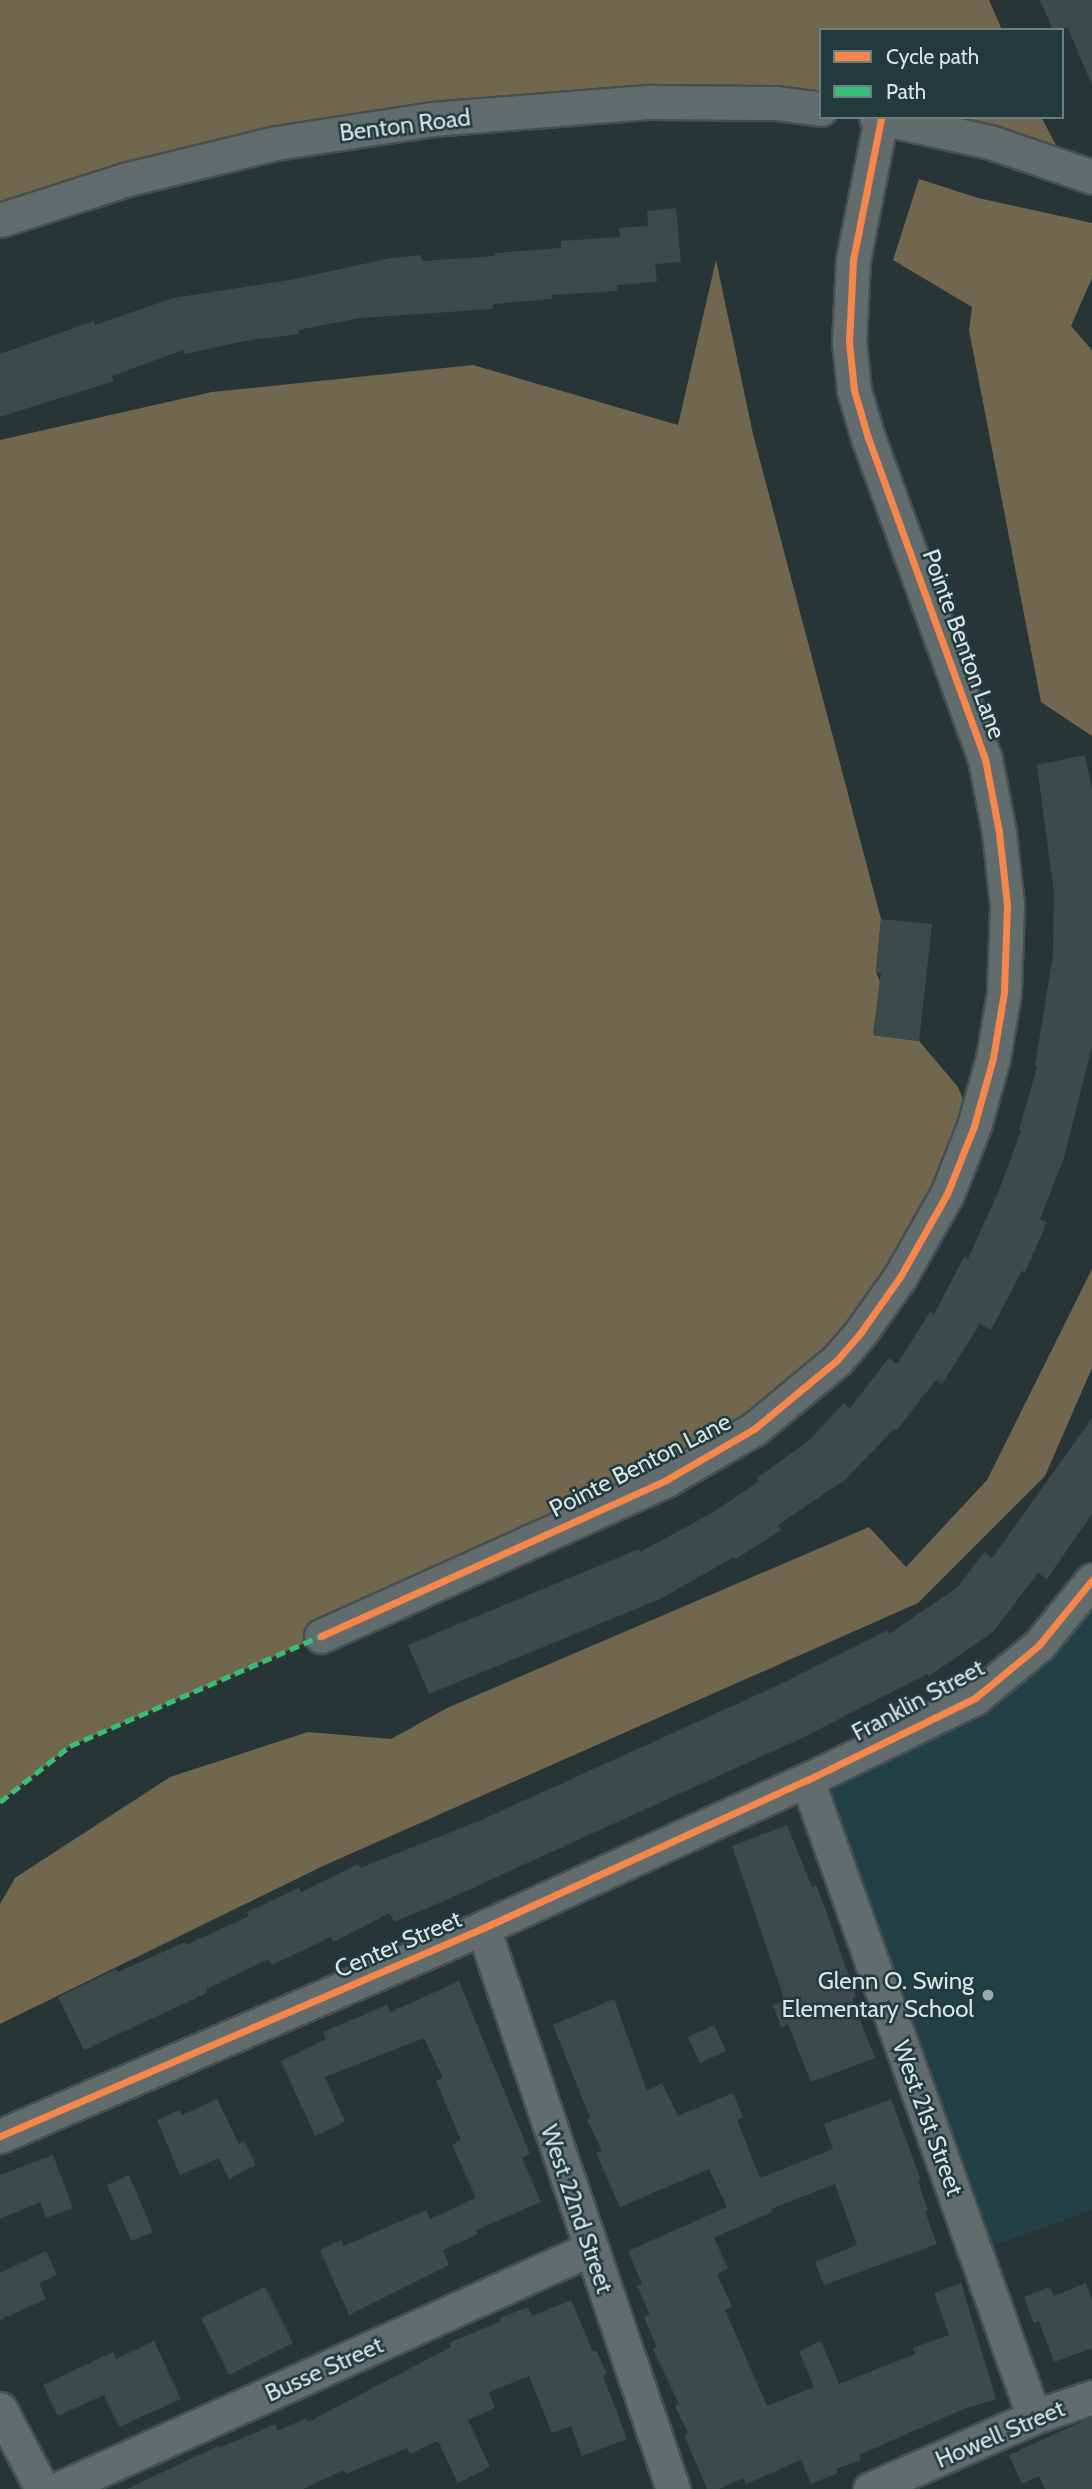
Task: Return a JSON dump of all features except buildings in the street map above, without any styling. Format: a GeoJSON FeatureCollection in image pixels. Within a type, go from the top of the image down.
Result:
{"type":"FeatureCollection","features":[{"type":"Feature","properties":{"kind":"street","name":"Benton Road"},"geometry":{"type":"LineString","coordinates":[[0,220],[128,179],[276,143],[432,119],[650,102],[776,103],[819,110]]}},
{"type":"Feature","properties":{"kind":"street","name":"Pointe Benton Lane"},"geometry":{"type":"LineString","coordinates":[[321,1636],[666,1480],[754,1429],[836,1360],[862,1332],[900,1277],[947,1194],[974,1126],[993,1058],[1004,992],[1007,905],[999,832],[985,760],[868,438],[854,390],[849,342],[853,260],[878,119]]}},
{"type":"Feature","properties":{"kind":"street"},"geometry":{"type":"LineString","coordinates":[[883,119],[990,142],[1092,177]]}},
{"type":"Feature","properties":{"kind":"street","name":"Franklin Street"},"geometry":{"type":"LineString","coordinates":[[807,1780],[975,1698],[1039,1645],[1092,1580]]}},
{"type":"Feature","properties":{"kind":"street","name":"Center Street"},"geometry":{"type":"LineString","coordinates":[[0,2136],[483,1928],[807,1780]]}},
{"type":"Feature","properties":{"kind":"street","name":"West 21st Street"},"geometry":{"type":"LineString","coordinates":[[807,1780],[1034,2417]]}},
{"type":"Feature","properties":{"kind":"street","name":"West 22nd Street"},"geometry":{"type":"LineString","coordinates":[[483,1928],[673,2489]]}},
{"type":"Feature","properties":{"kind":"street","name":"Busse Street"},"geometry":{"type":"LineString","coordinates":[[58,2489],[590,2249]]}},
{"type":"Feature","properties":{"kind":"street","name":"Howell Street"},"geometry":{"type":"LineString","coordinates":[[870,2489],[1034,2417],[1092,2397]]}},
{"type":"Feature","properties":{"kind":"street"},"geometry":{"type":"LineString","coordinates":[[0,2409],[42,2489]]}},
{"type":"Feature","properties":{"kind":"shaded area"},"geometry":{"type":"Polygon","coordinates":[[[0,0],[989,0],[1001,28],[819,28],[819,109],[432,119],[0,220],[0,0]]]}},
{"type":"Feature","properties":{"kind":"shaded area"},"geometry":{"type":"Polygon","coordinates":[[[884,119],[1042,119],[1068,167],[884,119]]]}},
{"type":"Feature","properties":{"kind":"shaded area"},"geometry":{"type":"Polygon","coordinates":[[[919,179],[978,198],[1092,223],[1092,278],[1071,326],[1092,350],[1092,736],[1041,702],[969,330],[972,307],[893,260],[919,179]]]}},
{"type":"Feature","properties":{"kind":"shaded area"},"geometry":{"type":"Polygon","coordinates":[[[716,260],[753,434],[881,919],[876,972],[880,982],[873,1035],[919,1041],[958,1087],[974,1126],[900,1277],[754,1429],[321,1636],[70,1746],[0,1802],[0,440],[212,392],[473,365],[678,425],[716,260]]]}},
{"type":"Feature","properties":{"kind":"shaded area"},"geometry":{"type":"Polygon","coordinates":[[[1092,1269],[1092,1368],[1045,1476],[918,1603],[323,1866],[0,2024],[0,1904],[15,1878],[170,1777],[308,1732],[391,1739],[447,1708],[869,1527],[906,1567],[987,1480],[1092,1269]]]}},
{"type":"Feature","properties":{"kind":"shaded area","name":"Glenn O. Swing Elementary School"},"geometry":{"type":"Polygon","coordinates":[[[1092,1580],[1092,2210],[975,2252],[807,1780],[918,1726],[1092,1580]]]}},
{"type":"Feature","properties":{"kind":"marked path"},"geometry":{"type":"LineString","coordinates":[[0,1802],[70,1746],[321,1636]]}},
{"type":"Feature","properties":{"kind":"cycle path"},"geometry":{"type":"LineString","coordinates":[[321,1636],[666,1480],[754,1429],[837,1360],[861,1332],[900,1277],[947,1194],[974,1126],[993,1058],[1004,992],[1007,905],[999,832],[985,759],[868,438],[854,390],[849,342],[853,260],[881,119]]}},
{"type":"Feature","properties":{"kind":"cycle path"},"geometry":{"type":"LineString","coordinates":[[0,2136],[483,1928],[807,1780],[975,1698],[1039,1645],[1092,1580]]}},
{"type":"Feature","properties":{"kind":"place","name":"Glenn O. Swing Elementary School"},"geometry":{"type":"Point","coordinates":[988,1995]}}]}
